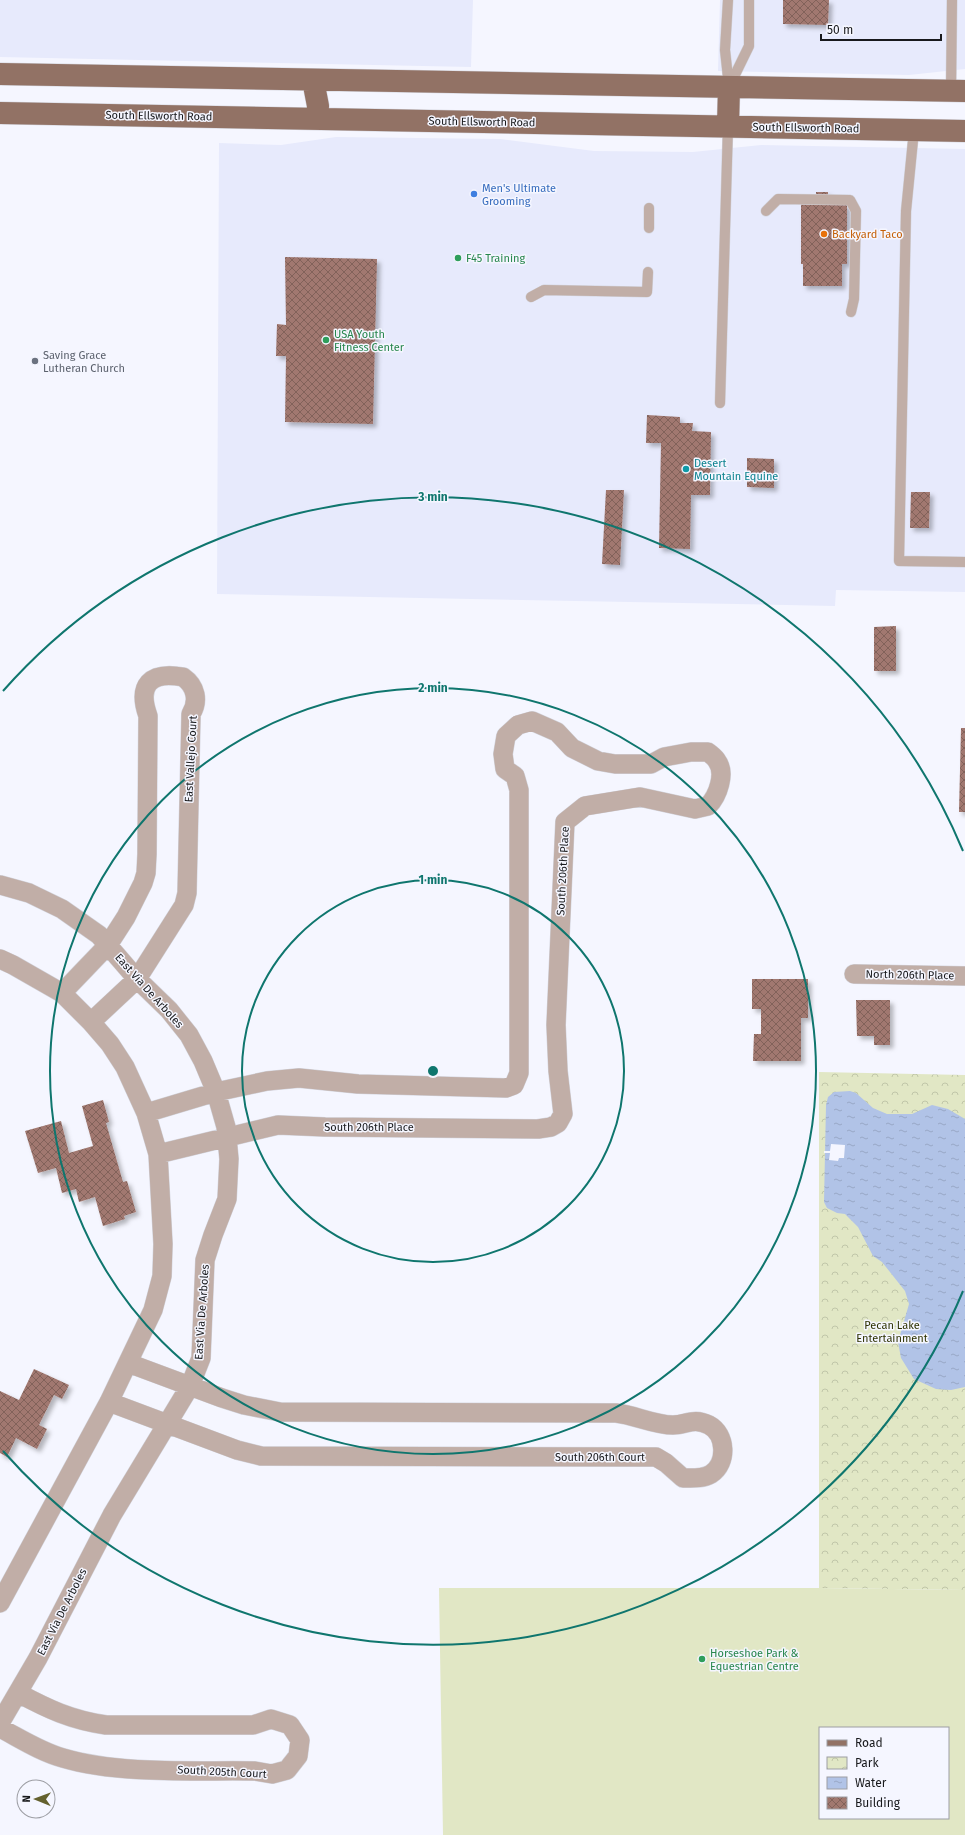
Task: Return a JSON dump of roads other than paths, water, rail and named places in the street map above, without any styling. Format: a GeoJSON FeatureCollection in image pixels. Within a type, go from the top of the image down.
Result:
{"type":"FeatureCollection","features":[{"type":"Feature","properties":{"kind":"main road"},"geometry":{"type":"LineString","coordinates":[[0,74],[958,91]]}},
{"type":"Feature","properties":{"kind":"main road"},"geometry":{"type":"LineString","coordinates":[[313,80],[318,106],[317,119]]}},
{"type":"Feature","properties":{"kind":"main road"},"geometry":{"type":"LineString","coordinates":[[728,126],[729,87]]}},
{"type":"Feature","properties":{"kind":"main road","name":"South Ellsworth Road"},"geometry":{"type":"LineString","coordinates":[[0,113],[965,131]]}},
{"type":"Feature","properties":{"kind":"street","name":"East Vallejo Court"},"geometry":{"type":"LineString","coordinates":[[62,994],[108,945],[126,917],[143,883],[146,873],[148,716],[143,698],[144,691],[152,680],[159,677],[183,677],[192,685],[197,698],[195,708],[191,714],[187,893],[184,905],[137,979],[91,1022]]}},
{"type":"Feature","properties":{"kind":"street","name":"South 206th Place"},"geometry":{"type":"LineString","coordinates":[[216,1092],[267,1081],[299,1078],[358,1084],[506,1088],[514,1085],[519,1073],[519,790],[515,776],[505,769],[503,754],[506,736],[518,725],[532,721],[557,732],[572,748],[604,762],[615,764],[651,764],[664,758],[691,752],[708,752],[718,761],[720,774],[719,790],[708,806],[695,809],[640,796],[585,806],[565,822],[556,1025],[562,1114],[558,1123],[551,1127],[538,1129],[511,1127],[325,1127],[278,1124],[227,1137]]}},
{"type":"Feature","properties":{"kind":"street","name":"East Via De Arboles"},"geometry":{"type":"LineString","coordinates":[[0,885],[29,893],[62,909],[99,935],[137,979],[169,1010],[189,1035],[203,1061],[216,1092],[227,1137],[229,1159],[227,1199],[205,1260],[201,1358],[190,1386],[112,1515],[18,1693],[0,1723]]}},
{"type":"Feature","properties":{"kind":"street"},"geometry":{"type":"LineString","coordinates":[[0,960],[19,968],[62,994],[91,1022],[110,1044],[125,1067],[146,1113],[158,1154],[163,1244],[162,1276],[153,1310],[108,1402],[0,1603]]}},
{"type":"Feature","properties":{"kind":"street","name":"North 206th Place"},"geometry":{"type":"LineString","coordinates":[[854,974],[965,976]]}},
{"type":"Feature","properties":{"kind":"street"},"geometry":{"type":"LineString","coordinates":[[146,1113],[216,1092]]}},
{"type":"Feature","properties":{"kind":"street"},"geometry":{"type":"LineString","coordinates":[[158,1154],[227,1137]]}},
{"type":"Feature","properties":{"kind":"street"},"geometry":{"type":"LineString","coordinates":[[128,1363],[190,1386]]}},
{"type":"Feature","properties":{"kind":"street","name":"South 206th Court"},"geometry":{"type":"LineString","coordinates":[[167,1423],[237,1450],[261,1456],[278,1458],[656,1457],[684,1478],[699,1478],[711,1474],[718,1466],[723,1456],[723,1445],[718,1433],[710,1426],[700,1421],[685,1422],[674,1425],[632,1414],[616,1413],[280,1412],[244,1405],[190,1386]]}},
{"type":"Feature","properties":{"kind":"street"},"geometry":{"type":"LineString","coordinates":[[108,1402],[167,1423]]}},
{"type":"Feature","properties":{"kind":"street","name":"South 205th Court"},"geometry":{"type":"LineString","coordinates":[[0,1728],[43,1751],[92,1766],[255,1771],[272,1774],[287,1770],[298,1756],[300,1740],[290,1725],[271,1719],[253,1725],[106,1725],[83,1722],[56,1713],[18,1693]]}},
{"type":"Feature","properties":{"kind":"lane"},"geometry":{"type":"LineString","coordinates":[[728,0],[725,50],[729,87]]}},
{"type":"Feature","properties":{"kind":"lane"},"geometry":{"type":"LineString","coordinates":[[729,87],[748,46],[749,0]]}},
{"type":"Feature","properties":{"kind":"lane"},"geometry":{"type":"LineString","coordinates":[[952,0],[958,91]]}},
{"type":"Feature","properties":{"kind":"lane"},"geometry":{"type":"LineString","coordinates":[[720,403],[728,126]]}},
{"type":"Feature","properties":{"kind":"lane"},"geometry":{"type":"LineString","coordinates":[[914,130],[906,211],[899,561],[965,562]]}},
{"type":"Feature","properties":{"kind":"lane"},"geometry":{"type":"LineString","coordinates":[[766,211],[778,199],[850,200],[856,210],[854,299],[851,312]]}},
{"type":"Feature","properties":{"kind":"lane"},"geometry":{"type":"LineString","coordinates":[[648,228],[649,208]]}},
{"type":"Feature","properties":{"kind":"lane"},"geometry":{"type":"LineString","coordinates":[[531,297],[544,290],[647,292],[648,272]]}},
{"type":"Feature","properties":{"kind":"water"},"geometry":{"type":"Polygon","coordinates":[[[850,1091],[856,1093],[873,1108],[887,1114],[912,1114],[932,1105],[948,1109],[965,1119],[965,1387],[951,1390],[936,1389],[914,1379],[901,1358],[898,1342],[909,1304],[905,1291],[882,1262],[873,1256],[858,1227],[845,1214],[837,1213],[827,1208],[824,1202],[826,1105],[828,1097],[834,1092],[850,1091]]]}},
{"type":"Feature","properties":{"kind":"place","name":"Men's Ultimate Grooming"},"geometry":{"type":"Point","coordinates":[474,194]}},
{"type":"Feature","properties":{"kind":"place","name":"Backyard Taco"},"geometry":{"type":"Point","coordinates":[824,234]}},
{"type":"Feature","properties":{"kind":"place","name":"F45 Training"},"geometry":{"type":"Point","coordinates":[458,258]}},
{"type":"Feature","properties":{"kind":"place","name":"USA Youth Fitness Center"},"geometry":{"type":"Point","coordinates":[326,340]}},
{"type":"Feature","properties":{"kind":"place","name":"Saving Grace Lutheran Church"},"geometry":{"type":"Point","coordinates":[35,361]}},
{"type":"Feature","properties":{"kind":"place","name":"Desert Mountain Equine"},"geometry":{"type":"Point","coordinates":[686,469]}},
{"type":"Feature","properties":{"kind":"place","name":"Horseshoe Park & Equestrian Centre"},"geometry":{"type":"Point","coordinates":[702,1659]}},
{"type":"Feature","properties":{"kind":"park label","name":"Pecan Lake Entertainment"},"geometry":{"type":"Point","coordinates":[892,1331]}}]}
